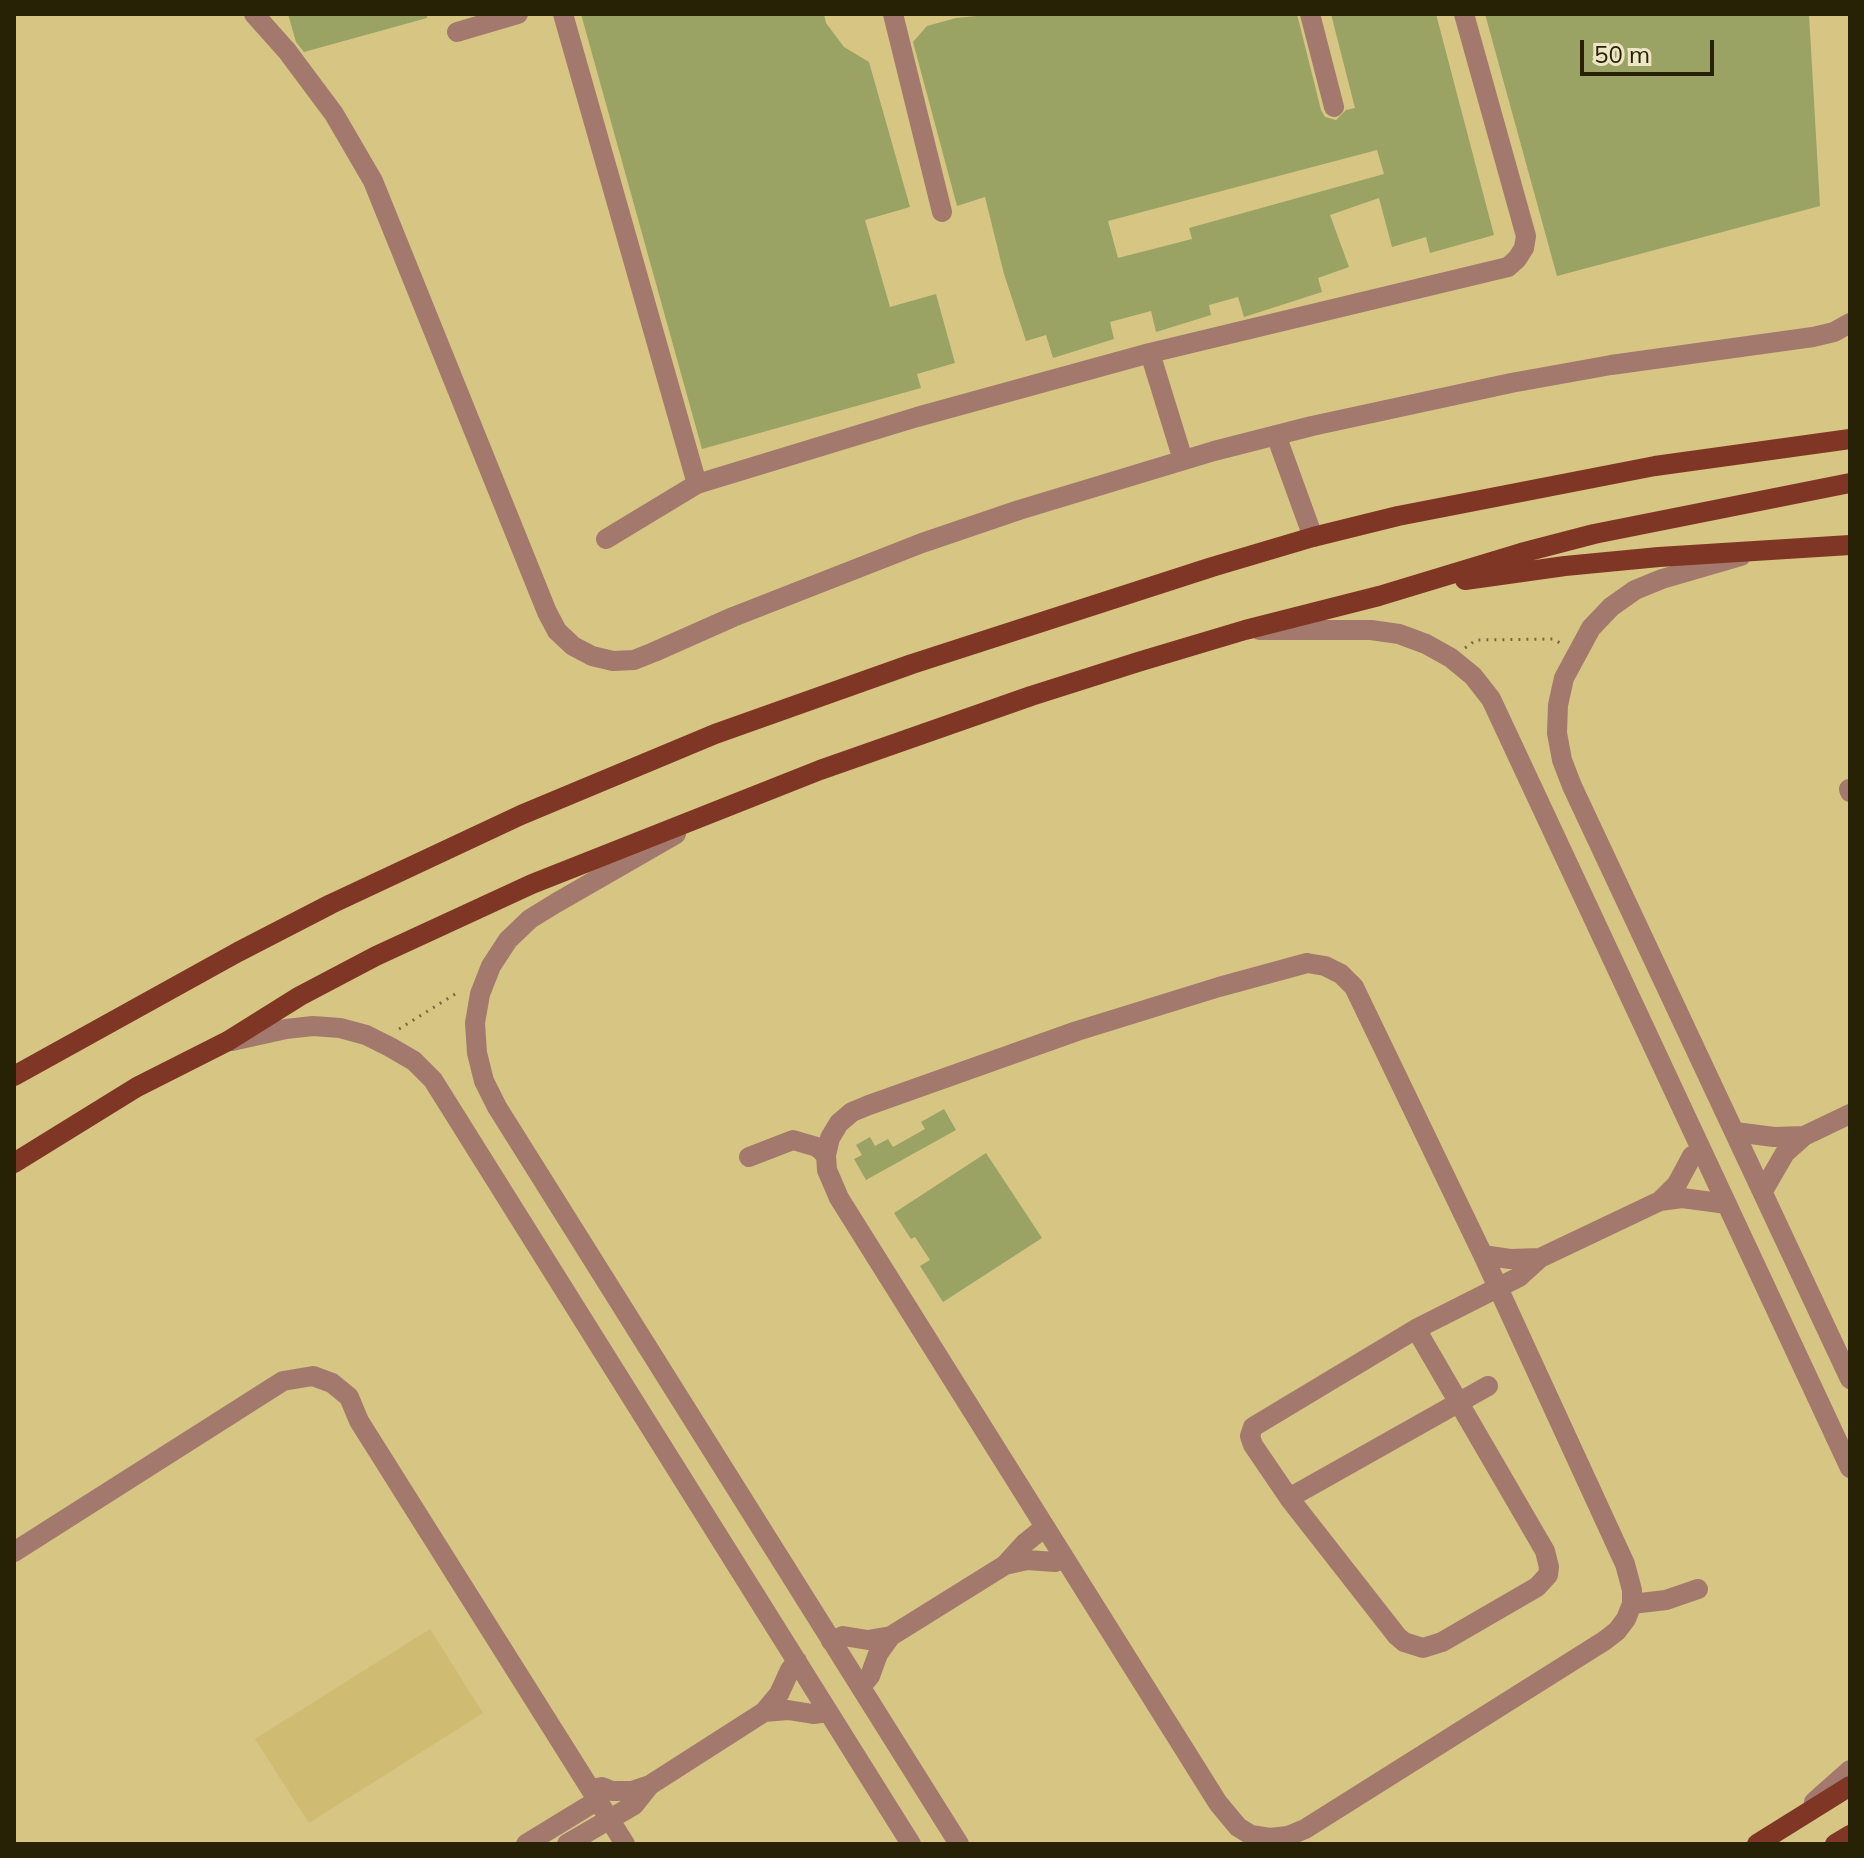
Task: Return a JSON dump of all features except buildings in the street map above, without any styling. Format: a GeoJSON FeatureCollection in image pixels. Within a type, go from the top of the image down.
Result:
{"type":"FeatureCollection","features":[{"type":"Feature","properties":{"kind":"main road"},"geometry":{"type":"LineString","coordinates":[[14,1076],[331,904],[494,827],[715,734],[912,664],[1313,537],[1569,481],[1850,439]]}},
{"type":"Feature","properties":{"kind":"main road"},"geometry":{"type":"LineString","coordinates":[[14,1163],[137,1087],[228,1041],[300,996],[454,919],[532,884],[820,770],[1005,705],[1245,630],[1379,596],[1594,534],[1850,483]]}},
{"type":"Feature","properties":{"kind":"main road"},"geometry":{"type":"LineString","coordinates":[[1379,596],[1565,566],[1850,545]]}},
{"type":"Feature","properties":{"kind":"main road"},"geometry":{"type":"LineString","coordinates":[[1757,1844],[1850,1786]]}},
{"type":"Feature","properties":{"kind":"main road"},"geometry":{"type":"LineString","coordinates":[[1835,1844],[1850,1835]]}},
{"type":"Feature","properties":{"kind":"street"},"geometry":{"type":"LineString","coordinates":[[254,14],[287,51],[334,114],[373,181],[557,631],[573,646],[592,656],[613,661],[634,660],[827,579],[922,543],[1183,460],[1276,435],[1511,383],[1611,365],[1813,337],[1834,332],[1850,323]]}},
{"type":"Feature","properties":{"kind":"street"},"geometry":{"type":"LineString","coordinates":[[457,32],[518,14]]}},
{"type":"Feature","properties":{"kind":"street"},"geometry":{"type":"LineString","coordinates":[[563,14],[697,484]]}},
{"type":"Feature","properties":{"kind":"street"},"geometry":{"type":"LineString","coordinates":[[1310,14],[1334,107]]}},
{"type":"Feature","properties":{"kind":"street"},"geometry":{"type":"LineString","coordinates":[[606,539],[697,484],[917,417],[1150,353],[1508,267],[1524,248],[1524,224],[1464,14]]}},
{"type":"Feature","properties":{"kind":"street"},"geometry":{"type":"LineString","coordinates":[[897,15],[942,212]]}},
{"type":"Feature","properties":{"kind":"street"},"geometry":{"type":"LineString","coordinates":[[1150,353],[1183,460]]}},
{"type":"Feature","properties":{"kind":"street"},"geometry":{"type":"LineString","coordinates":[[1276,435],[1313,537]]}},
{"type":"Feature","properties":{"kind":"street"},"geometry":{"type":"LineString","coordinates":[[1753,553],[1662,579],[1635,590],[1611,607],[1591,628],[1564,678],[1558,705],[1557,733],[1562,760],[1850,1379]]}},
{"type":"Feature","properties":{"kind":"street"},"geometry":{"type":"LineString","coordinates":[[1245,630],[1371,630],[1399,634],[1451,658],[1473,676],[1491,699],[1850,1468]]}},
{"type":"Feature","properties":{"kind":"street"},"geometry":{"type":"LineString","coordinates":[[716,811],[530,919],[508,940],[491,966],[480,994],[475,1023],[477,1053],[484,1081],[497,1107],[959,1844]]}},
{"type":"Feature","properties":{"kind":"street"},"geometry":{"type":"LineString","coordinates":[[1307,963],[1325,966],[1341,974],[1354,987],[1483,1255],[1625,1564],[1632,1590],[1632,1604],[1626,1619],[1604,1641],[1305,1829],[1288,1836],[1250,1839],[1226,1816],[839,1198],[827,1170],[826,1155],[830,1138],[839,1123],[852,1112],[1077,1031],[1307,963]]}},
{"type":"Feature","properties":{"kind":"street"},"geometry":{"type":"LineString","coordinates":[[228,1041],[313,1026],[353,1032],[414,1061],[433,1080],[911,1844]]}},
{"type":"Feature","properties":{"kind":"street"},"geometry":{"type":"LineString","coordinates":[[14,1066],[35,1064]]}},
{"type":"Feature","properties":{"kind":"street"},"geometry":{"type":"LineString","coordinates":[[1763,1191],[1785,1153],[1804,1136],[1850,1114]]}},
{"type":"Feature","properties":{"kind":"street"},"geometry":{"type":"LineString","coordinates":[[1735,1132],[1774,1137],[1804,1136]]}},
{"type":"Feature","properties":{"kind":"street"},"geometry":{"type":"LineString","coordinates":[[749,1157],[793,1140],[806,1141],[826,1155]]}},
{"type":"Feature","properties":{"kind":"street"},"geometry":{"type":"LineString","coordinates":[[1660,1201],[1677,1184],[1692,1156],[1700,1152]]}},
{"type":"Feature","properties":{"kind":"street"},"geometry":{"type":"LineString","coordinates":[[1416,1329],[1545,1551],[1549,1567],[1548,1575],[1537,1587],[1442,1642],[1423,1648],[1404,1642],[1289,1498],[1251,1441],[1253,1427],[1416,1329],[1525,1273],[1540,1258],[1660,1201],[1682,1198],[1727,1204]]}},
{"type":"Feature","properties":{"kind":"street"},"geometry":{"type":"LineString","coordinates":[[1483,1255],[1510,1259],[1540,1258]]}},
{"type":"Feature","properties":{"kind":"street"},"geometry":{"type":"LineString","coordinates":[[14,1552],[275,1386],[293,1378],[322,1379],[349,1397],[359,1421],[625,1844]]}},
{"type":"Feature","properties":{"kind":"street"},"geometry":{"type":"LineString","coordinates":[[1289,1498],[1488,1386]]}},
{"type":"Feature","properties":{"kind":"street"},"geometry":{"type":"LineString","coordinates":[[831,1641],[843,1636],[868,1640],[891,1636],[1005,1565],[1045,1527]]}},
{"type":"Feature","properties":{"kind":"street"},"geometry":{"type":"LineString","coordinates":[[1005,1565],[1064,1559]]}},
{"type":"Feature","properties":{"kind":"street"},"geometry":{"type":"LineString","coordinates":[[1632,1604],[1666,1600],[1698,1589]]}},
{"type":"Feature","properties":{"kind":"street"},"geometry":{"type":"LineString","coordinates":[[861,1687],[891,1636]]}},
{"type":"Feature","properties":{"kind":"street"},"geometry":{"type":"LineString","coordinates":[[526,1844],[602,1787],[612,1791],[632,1791],[650,1785],[764,1712],[779,1694],[797,1661]]}},
{"type":"Feature","properties":{"kind":"street"},"geometry":{"type":"LineString","coordinates":[[764,1712],[828,1712]]}},
{"type":"Feature","properties":{"kind":"street"},"geometry":{"type":"LineString","coordinates":[[1789,1824],[1850,1770]]}},
{"type":"Feature","properties":{"kind":"street"},"geometry":{"type":"LineString","coordinates":[[567,1844],[634,1805],[650,1785]]}},
{"type":"Feature","properties":{"kind":"path"},"geometry":{"type":"LineString","coordinates":[[1451,658],[1476,640],[1553,639],[1576,653]]}},
{"type":"Feature","properties":{"kind":"path"},"geometry":{"type":"LineString","coordinates":[[390,1047],[400,1028],[462,990],[480,994]]}},
{"type":"Feature","properties":{"kind":"shaded area"},"geometry":{"type":"Polygon","coordinates":[[[430,1629],[483,1713],[309,1823],[255,1739],[430,1629]]]}}]}
